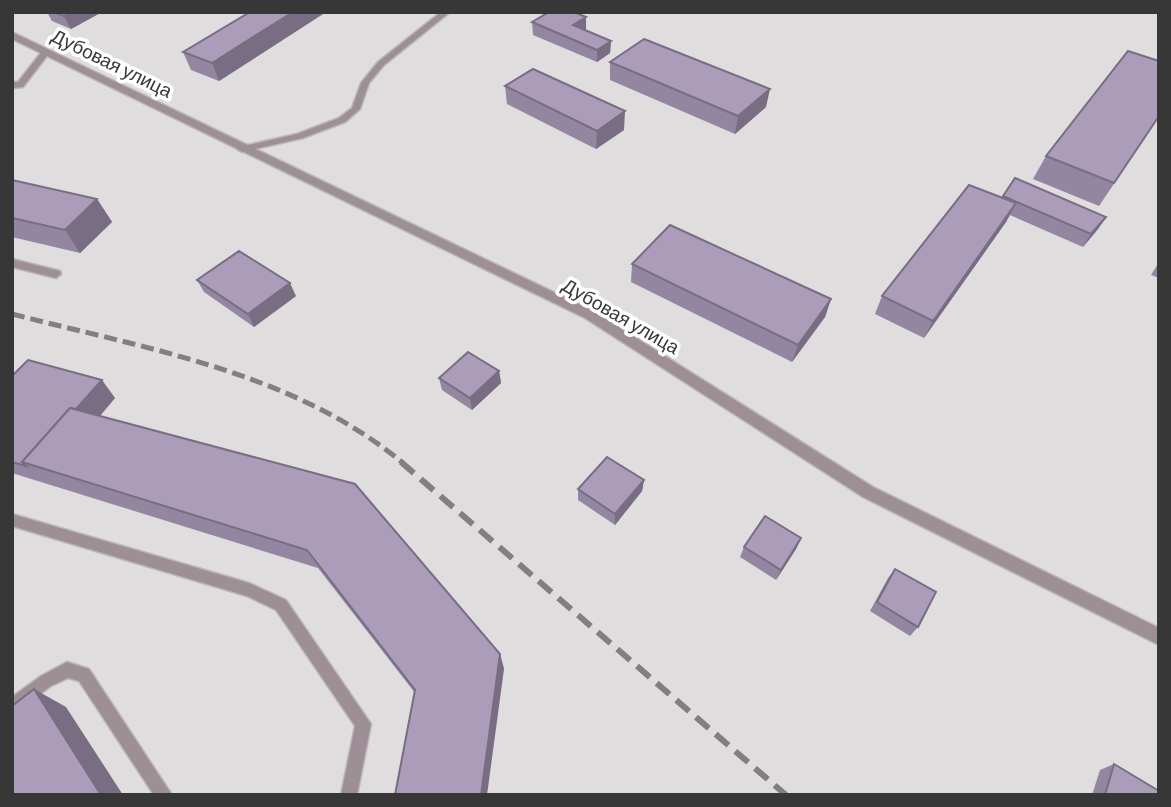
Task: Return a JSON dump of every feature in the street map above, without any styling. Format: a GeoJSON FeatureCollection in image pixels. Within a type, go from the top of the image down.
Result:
{"type":"FeatureCollection","features":[{"type":"Feature","properties":{"kind":"street","name":"Дубовая улица"},"geometry":{"type":"LineString","coordinates":[[12,35],[590,316],[868,492],[1159,637]]}},
{"type":"Feature","properties":{"kind":"lane"},"geometry":{"type":"LineString","coordinates":[[242,149],[312,134],[354,112],[361,100],[365,83],[385,61],[446,12]]}},
{"type":"Feature","properties":{"kind":"lane"},"geometry":{"type":"LineString","coordinates":[[12,85],[20,85],[46,52]]}},
{"type":"Feature","properties":{"kind":"lane"},"geometry":{"type":"LineString","coordinates":[[12,263],[56,274]]}},
{"type":"Feature","properties":{"kind":"lane"},"geometry":{"type":"LineString","coordinates":[[12,520],[249,590],[281,606],[363,724],[349,795]]}},
{"type":"Feature","properties":{"kind":"lane"},"geometry":{"type":"LineString","coordinates":[[12,707],[46,681],[67,670],[84,674],[164,795]]}},
{"type":"Feature","properties":{"kind":"building"},"geometry":{"type":"Polygon","coordinates":[[[54,12],[72,12],[64,16],[54,12]]]}},
{"type":"Feature","properties":{"kind":"building"},"geometry":{"type":"Polygon","coordinates":[[[250,12],[293,12],[212,63],[183,52],[250,12]]]}},
{"type":"Feature","properties":{"kind":"building"},"geometry":{"type":"Polygon","coordinates":[[[549,12],[574,12],[586,17],[573,25],[611,41],[597,50],[532,22],[549,12]]]}},
{"type":"Feature","properties":{"kind":"building"},"geometry":{"type":"Polygon","coordinates":[[[644,39],[770,89],[738,116],[610,62],[644,39]]]}},
{"type":"Feature","properties":{"kind":"building"},"geometry":{"type":"Polygon","coordinates":[[[1128,51],[1159,61],[1159,116],[1114,183],[1046,156],[1128,51]]]}},
{"type":"Feature","properties":{"kind":"building"},"geometry":{"type":"Polygon","coordinates":[[[533,69],[625,111],[597,131],[505,86],[533,69]]]}},
{"type":"Feature","properties":{"kind":"building"},"geometry":{"type":"Polygon","coordinates":[[[1015,178],[1106,217],[1091,234],[1003,196],[1015,178]]]}},
{"type":"Feature","properties":{"kind":"building"},"geometry":{"type":"Polygon","coordinates":[[[12,180],[97,199],[65,230],[12,218],[12,180]]]}},
{"type":"Feature","properties":{"kind":"building"},"geometry":{"type":"Polygon","coordinates":[[[969,185],[1016,203],[933,321],[882,296],[969,185]]]}},
{"type":"Feature","properties":{"kind":"building"},"geometry":{"type":"Polygon","coordinates":[[[670,225],[831,299],[798,345],[632,264],[670,225]]]}},
{"type":"Feature","properties":{"kind":"building"},"geometry":{"type":"Polygon","coordinates":[[[239,251],[290,283],[248,314],[197,280],[239,251]]]}},
{"type":"Feature","properties":{"kind":"building"},"geometry":{"type":"Polygon","coordinates":[[[468,352],[499,371],[470,398],[439,378],[468,352]]]}},
{"type":"Feature","properties":{"kind":"building"},"geometry":{"type":"Polygon","coordinates":[[[28,360],[102,380],[76,409],[70,408],[22,462],[26,466],[12,462],[12,376],[28,360]]]}},
{"type":"Feature","properties":{"kind":"building"},"geometry":{"type":"Polygon","coordinates":[[[70,408],[355,484],[500,654],[481,795],[395,795],[415,690],[307,550],[22,462],[70,408]]]}},
{"type":"Feature","properties":{"kind":"building"},"geometry":{"type":"Polygon","coordinates":[[[607,457],[644,480],[615,514],[578,489],[607,457]]]}},
{"type":"Feature","properties":{"kind":"building"},"geometry":{"type":"Polygon","coordinates":[[[765,516],[801,538],[781,570],[744,547],[765,516]]]}},
{"type":"Feature","properties":{"kind":"building"},"geometry":{"type":"Polygon","coordinates":[[[895,569],[936,592],[918,627],[877,602],[895,569]]]}},
{"type":"Feature","properties":{"kind":"building"},"geometry":{"type":"Polygon","coordinates":[[[34,689],[101,795],[12,795],[12,706],[34,689]]]}},
{"type":"Feature","properties":{"kind":"building"},"geometry":{"type":"Polygon","coordinates":[[[1114,764],[1159,791],[1159,795],[1105,795],[1114,764]]]}},
{"type":"Feature","properties":{"kind":"railway"},"geometry":{"type":"LineString","coordinates":[[12,314],[166,353],[267,385],[314,406],[360,432],[403,463]]}},
{"type":"Feature","properties":{"kind":"railway"},"geometry":{"type":"LineString","coordinates":[[401,462],[786,795]]}}]}
